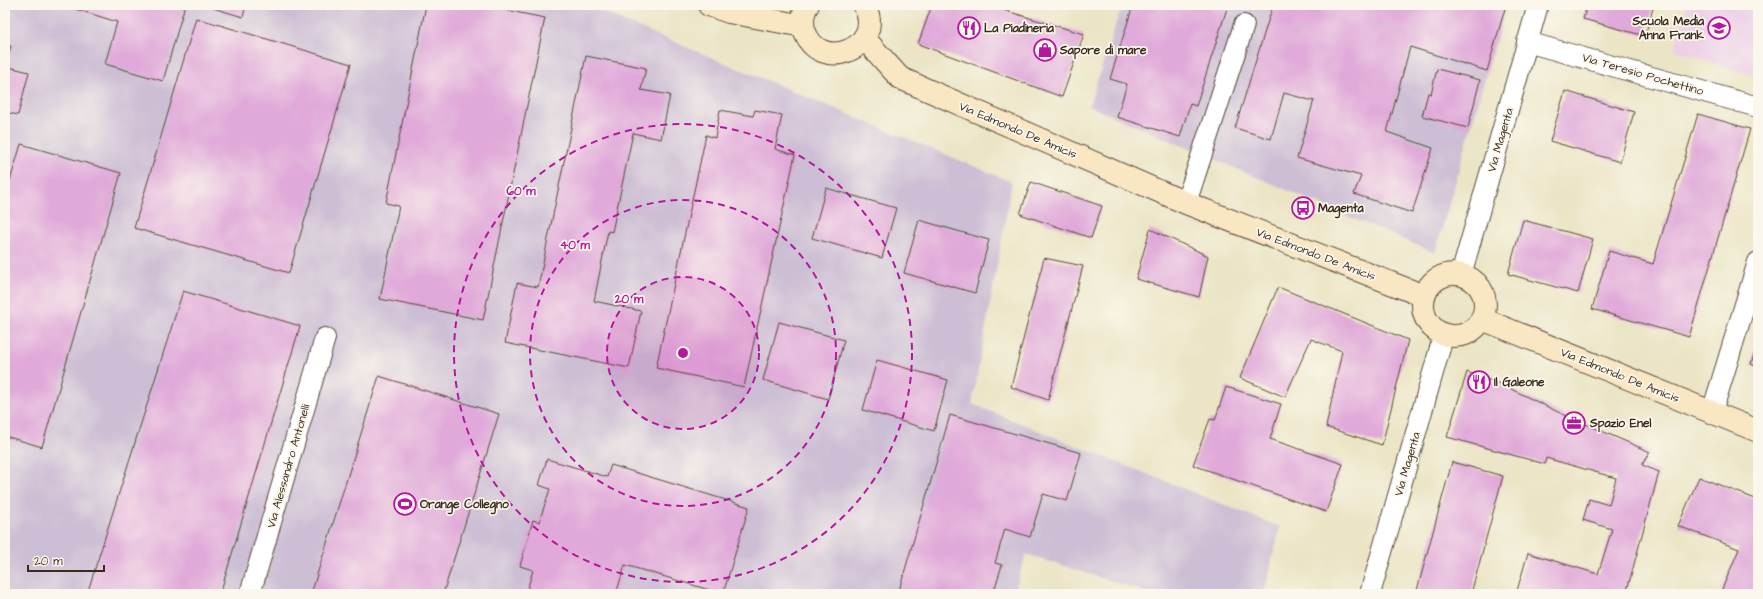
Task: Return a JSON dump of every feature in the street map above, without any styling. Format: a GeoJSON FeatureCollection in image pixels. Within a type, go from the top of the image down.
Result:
{"type":"FeatureCollection","features":[{"type":"Feature","properties":{"kind":"street"},"geometry":{"type":"LineString","coordinates":[[709,5],[729,12],[804,26]]}},
{"type":"Feature","properties":{"kind":"street"},"geometry":{"type":"LineString","coordinates":[[808,5],[804,17],[804,26],[811,42],[825,52],[834,54],[847,52],[859,45],[864,38],[868,29],[869,19],[864,5]]}},
{"type":"Feature","properties":{"kind":"street","name":"Via Magenta"},"geometry":{"type":"LineString","coordinates":[[1461,275],[1538,5]]}},
{"type":"Feature","properties":{"kind":"street"},"geometry":{"type":"LineString","coordinates":[[1186,203],[1244,24]]}},
{"type":"Feature","properties":{"kind":"street","name":"Via Edmondo De Amicis"},"geometry":{"type":"LineString","coordinates":[[864,38],[900,78],[1186,203],[1424,296]]}},
{"type":"Feature","properties":{"kind":"street","name":"Via Teresio Pochettino"},"geometry":{"type":"LineString","coordinates":[[1527,42],[1758,107]]}},
{"type":"Feature","properties":{"kind":"street"},"geometry":{"type":"LineString","coordinates":[[1712,412],[1758,262]]}},
{"type":"Feature","properties":{"kind":"street"},"geometry":{"type":"LineString","coordinates":[[1444,275],[1461,275],[1473,280],[1480,287],[1485,297],[1486,307],[1478,326],[1469,332],[1459,336],[1444,334],[1431,326],[1425,318],[1423,308],[1424,296],[1434,280],[1444,275]]}},
{"type":"Feature","properties":{"kind":"street","name":"Via Edmondo De Amicis"},"geometry":{"type":"LineString","coordinates":[[1482,319],[1758,431]]}},
{"type":"Feature","properties":{"kind":"street","name":"Via Magenta"},"geometry":{"type":"LineString","coordinates":[[1370,594],[1444,334]]}},
{"type":"Feature","properties":{"kind":"street","name":"Via Alessandro Antonelli"},"geometry":{"type":"LineString","coordinates":[[250,594],[325,338]]}},
{"type":"Feature","properties":{"kind":"shaded area"},"geometry":{"type":"Polygon","coordinates":[[[5,5],[585,5],[1012,182],[972,404],[1280,527],[1264,594],[1152,594],[1026,554],[1014,594],[5,594],[5,5]]]}},
{"type":"Feature","properties":{"kind":"shaded area"},"geometry":{"type":"Polygon","coordinates":[[[1122,5],[1506,5],[1435,253],[1089,106],[1122,5]]]}},
{"type":"Feature","properties":{"kind":"shaded area","name":"Scuola Media Anna Frank"},"geometry":{"type":"Polygon","coordinates":[[[1687,5],[1758,5],[1758,77],[1674,50],[1687,5]]]}},
{"type":"Feature","properties":{"kind":"building"},"geometry":{"type":"Polygon","coordinates":[[[63,5],[185,5],[163,81],[105,64],[117,22],[63,5]]]}},
{"type":"Feature","properties":{"kind":"building"},"geometry":{"type":"Polygon","coordinates":[[[203,5],[246,5],[243,17],[203,5]]]}},
{"type":"Feature","properties":{"kind":"building"},"geometry":{"type":"Polygon","coordinates":[[[426,5],[480,5],[545,18],[483,320],[380,299],[399,206],[386,203],[426,5]]]}},
{"type":"Feature","properties":{"kind":"building"},"geometry":{"type":"Polygon","coordinates":[[[932,5],[1005,5],[1003,10],[1084,34],[1062,97],[918,44],[932,5]]]}},
{"type":"Feature","properties":{"kind":"building"},"geometry":{"type":"Polygon","coordinates":[[[1133,5],[1228,5],[1196,106],[1190,104],[1180,137],[1117,117],[1127,84],[1110,79],[1133,5]]]}},
{"type":"Feature","properties":{"kind":"building"},"geometry":{"type":"Polygon","coordinates":[[[1273,5],[1506,5],[1487,71],[1410,47],[1387,132],[1433,148],[1412,213],[1354,194],[1361,176],[1297,158],[1314,100],[1313,101],[1284,93],[1271,139],[1235,128],[1273,5]]]}},
{"type":"Feature","properties":{"kind":"building"},"geometry":{"type":"Polygon","coordinates":[[[1587,5],[1654,5],[1645,36],[1583,19],[1587,5]]]}},
{"type":"Feature","properties":{"kind":"building"},"geometry":{"type":"Polygon","coordinates":[[[196,18],[351,64],[289,273],[134,228],[196,18]]]}},
{"type":"Feature","properties":{"kind":"building"},"geometry":{"type":"Polygon","coordinates":[[[5,44],[11,46],[6,65],[5,65],[5,44]]]}},
{"type":"Feature","properties":{"kind":"building"},"geometry":{"type":"Polygon","coordinates":[[[586,56],[646,68],[641,90],[670,95],[661,139],[633,133],[612,232],[608,231],[594,301],[641,311],[629,368],[505,343],[517,283],[538,287],[586,56]]]}},
{"type":"Feature","properties":{"kind":"building"},"geometry":{"type":"Polygon","coordinates":[[[5,66],[29,72],[18,115],[5,112],[5,66]]]}},
{"type":"Feature","properties":{"kind":"building"},"geometry":{"type":"Polygon","coordinates":[[[1437,69],[1480,80],[1468,128],[1422,116],[1428,93],[1431,94],[1437,69]]]}},
{"type":"Feature","properties":{"kind":"building"},"geometry":{"type":"Polygon","coordinates":[[[1565,91],[1634,112],[1620,162],[1550,141],[1565,91]]]}},
{"type":"Feature","properties":{"kind":"building"},"geometry":{"type":"Polygon","coordinates":[[[720,110],[753,116],[755,110],[782,115],[775,149],[795,155],[744,387],[656,368],[706,135],[715,138],[720,110]]]}},
{"type":"Feature","properties":{"kind":"building"},"geometry":{"type":"Polygon","coordinates":[[[1698,114],[1750,129],[1689,337],[1592,309],[1609,251],[1653,264],[1698,114]]]}},
{"type":"Feature","properties":{"kind":"building"},"geometry":{"type":"Polygon","coordinates":[[[21,144],[121,173],[42,447],[5,436],[5,191],[7,191],[21,144]]]}},
{"type":"Feature","properties":{"kind":"building"},"geometry":{"type":"Polygon","coordinates":[[[1031,182],[1102,206],[1091,238],[1020,214],[1031,182]]]}},
{"type":"Feature","properties":{"kind":"building"},"geometry":{"type":"Polygon","coordinates":[[[826,188],[896,208],[882,258],[812,238],[826,188]]]}},
{"type":"Feature","properties":{"kind":"building"},"geometry":{"type":"Polygon","coordinates":[[[919,220],[989,240],[975,293],[904,273],[919,220]]]}},
{"type":"Feature","properties":{"kind":"building"},"geometry":{"type":"Polygon","coordinates":[[[1523,220],[1593,239],[1578,293],[1508,274],[1523,220]]]}},
{"type":"Feature","properties":{"kind":"building"},"geometry":{"type":"Polygon","coordinates":[[[1150,229],[1208,256],[1199,297],[1136,279],[1150,229]]]}},
{"type":"Feature","properties":{"kind":"building"},"geometry":{"type":"Polygon","coordinates":[[[1044,258],[1083,266],[1048,400],[1011,387],[1044,258]]]}},
{"type":"Feature","properties":{"kind":"building"},"geometry":{"type":"Polygon","coordinates":[[[1278,287],[1408,340],[1382,445],[1326,427],[1342,351],[1311,339],[1285,397],[1240,378],[1278,287]]]}},
{"type":"Feature","properties":{"kind":"building"},"geometry":{"type":"Polygon","coordinates":[[[183,291],[300,326],[220,594],[87,594],[183,291]]]}},
{"type":"Feature","properties":{"kind":"building"},"geometry":{"type":"Polygon","coordinates":[[[779,322],[844,340],[828,399],[763,380],[779,322]]]}},
{"type":"Feature","properties":{"kind":"building"},"geometry":{"type":"Polygon","coordinates":[[[1758,341],[1758,367],[1751,364],[1758,341]]]}},
{"type":"Feature","properties":{"kind":"building"},"geometry":{"type":"Polygon","coordinates":[[[877,360],[948,380],[934,431],[863,410],[877,360]]]}},
{"type":"Feature","properties":{"kind":"building"},"geometry":{"type":"Polygon","coordinates":[[[1467,372],[1503,385],[1558,412],[1650,452],[1642,465],[1659,472],[1626,594],[1516,594],[1528,553],[1598,574],[1612,529],[1583,520],[1589,499],[1609,505],[1616,478],[1546,458],[1545,464],[1447,437],[1467,372]]]}},
{"type":"Feature","properties":{"kind":"building","name":"Orange Collegno"},"geometry":{"type":"Polygon","coordinates":[[[379,376],[499,414],[443,594],[311,594],[379,376]]]}},
{"type":"Feature","properties":{"kind":"building"},"geometry":{"type":"Polygon","coordinates":[[[1226,387],[1281,404],[1270,439],[1343,464],[1326,512],[1193,465],[1210,419],[1215,420],[1226,387]]]}},
{"type":"Feature","properties":{"kind":"building"},"geometry":{"type":"Polygon","coordinates":[[[950,415],[1081,453],[1067,501],[1043,494],[1030,537],[1005,529],[995,563],[1002,565],[993,594],[898,594],[950,415]]]}},
{"type":"Feature","properties":{"kind":"building"},"geometry":{"type":"Polygon","coordinates":[[[547,459],[607,477],[611,465],[749,507],[723,594],[625,565],[616,594],[526,594],[533,570],[520,566],[533,520],[539,522],[550,489],[539,485],[547,459]]]}},
{"type":"Feature","properties":{"kind":"building"},"geometry":{"type":"Polygon","coordinates":[[[1452,462],[1503,476],[1471,594],[1416,594],[1452,462]]]}},
{"type":"Feature","properties":{"kind":"building"},"geometry":{"type":"Polygon","coordinates":[[[1699,477],[1758,500],[1758,594],[1720,594],[1739,549],[1678,526],[1699,477]]]}},
{"type":"Feature","properties":{"kind":"place","name":"La Piadineria"},"geometry":{"type":"Point","coordinates":[969,28]}},
{"type":"Feature","properties":{"kind":"place","name":"Scuola Media Anna Frank"},"geometry":{"type":"Point","coordinates":[1719,28]}},
{"type":"Feature","properties":{"kind":"place","name":"Sapore di mare"},"geometry":{"type":"Point","coordinates":[1045,50]}},
{"type":"Feature","properties":{"kind":"place","name":"Magenta"},"geometry":{"type":"Point","coordinates":[1303,208]}},
{"type":"Feature","properties":{"kind":"place","name":"Il Galeone"},"geometry":{"type":"Point","coordinates":[1479,382]}},
{"type":"Feature","properties":{"kind":"place","name":"Spazio Enel"},"geometry":{"type":"Point","coordinates":[1574,423]}},
{"type":"Feature","properties":{"kind":"place","name":"Orange Collegno"},"geometry":{"type":"Point","coordinates":[405,504]}}]}
